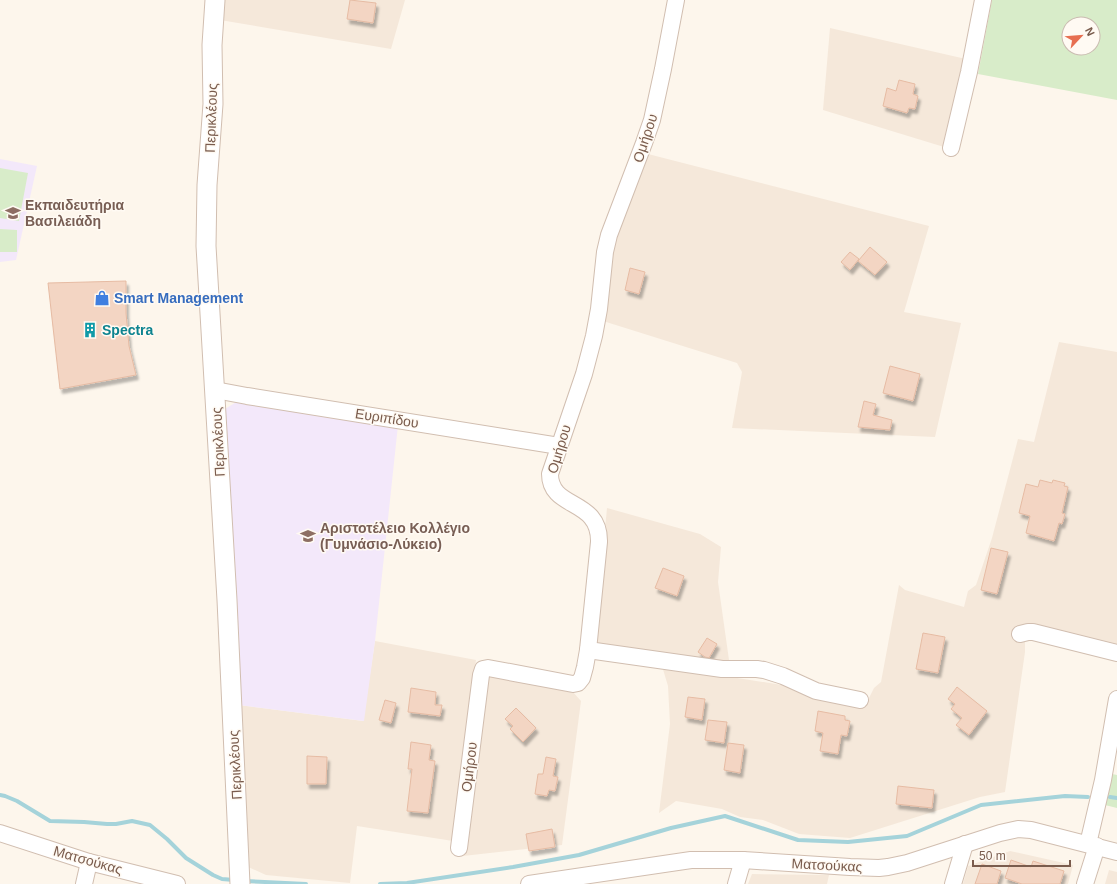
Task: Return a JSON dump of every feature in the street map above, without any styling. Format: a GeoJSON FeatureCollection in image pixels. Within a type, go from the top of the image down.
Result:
{"type":"FeatureCollection","features":[{"type":"Feature","properties":{"kind":"street","name":"Περικλέους"},"geometry":{"type":"LineString","coordinates":[[215,0],[213,38],[213,104],[207,185],[206,225],[208,287],[226,584],[240,884]]}},
{"type":"Feature","properties":{"kind":"street","name":"Ομήρου"},"geometry":{"type":"LineString","coordinates":[[459,848],[482,671],[484,668],[550,681],[576,684],[580,681],[583,675],[588,650],[599,532],[594,520],[588,513],[555,492],[550,474],[582,381],[594,336],[599,309],[605,252],[609,235],[652,120],[676,0]]}},
{"type":"Feature","properties":{"kind":"street"},"geometry":{"type":"LineString","coordinates":[[951,148],[969,72],[983,0]]}},
{"type":"Feature","properties":{"kind":"street","name":"Ευριπίδου"},"geometry":{"type":"LineString","coordinates":[[215,390],[559,446]]}},
{"type":"Feature","properties":{"kind":"street"},"geometry":{"type":"LineString","coordinates":[[1020,634],[1033,632],[1117,654]]}},
{"type":"Feature","properties":{"kind":"street"},"geometry":{"type":"LineString","coordinates":[[588,650],[722,670],[764,670],[783,676],[816,691],[860,700]]}},
{"type":"Feature","properties":{"kind":"street"},"geometry":{"type":"LineString","coordinates":[[1085,884],[1093,845],[1117,699]]}},
{"type":"Feature","properties":{"kind":"street","name":"Ματσούκας"},"geometry":{"type":"LineString","coordinates":[[529,884],[691,860],[743,860],[879,868],[907,863],[1000,833],[1024,829],[1117,852]]}},
{"type":"Feature","properties":{"kind":"street","name":"Ματσούκας"},"geometry":{"type":"LineString","coordinates":[[0,833],[89,862],[177,884]]}},
{"type":"Feature","properties":{"kind":"street"},"geometry":{"type":"LineString","coordinates":[[953,884],[965,844]]}},
{"type":"Feature","properties":{"kind":"street"},"geometry":{"type":"LineString","coordinates":[[736,884],[743,860]]}},
{"type":"Feature","properties":{"kind":"street"},"geometry":{"type":"LineString","coordinates":[[84,884],[89,862]]}},
{"type":"Feature","properties":{"kind":"shaded area"},"geometry":{"type":"Polygon","coordinates":[[[222,0],[405,0],[391,49],[220,20],[222,0]]]}},
{"type":"Feature","properties":{"kind":"shaded area"},"geometry":{"type":"Polygon","coordinates":[[[830,28],[966,59],[944,147],[823,110],[830,28]]]}},
{"type":"Feature","properties":{"kind":"shaded area"},"geometry":{"type":"Polygon","coordinates":[[[648,154],[929,226],[904,312],[961,323],[935,437],[732,428],[742,372],[737,363],[603,321],[610,250],[648,154]]]}},
{"type":"Feature","properties":{"kind":"shaded area","name":"Εκπαιδευτήρια Βασιλειάδη"},"geometry":{"type":"Polygon","coordinates":[[[0,159],[37,166],[16,260],[0,262],[0,159]]]}},
{"type":"Feature","properties":{"kind":"shaded area"},"geometry":{"type":"Polygon","coordinates":[[[1059,342],[1117,352],[1117,648],[1026,624],[1017,627],[1025,640],[1025,652],[1005,792],[980,797],[850,838],[799,834],[763,820],[740,817],[722,809],[676,801],[659,813],[670,724],[668,686],[662,666],[788,686],[830,701],[864,708],[874,688],[881,682],[899,585],[905,590],[964,607],[968,591],[976,585],[992,538],[1018,439],[1034,442],[1059,342]]]}},
{"type":"Feature","properties":{"kind":"shaded area","name":"Αριστοτέλειο Κολλέγιο (Γυμνάσιο-Λύκειο)"},"geometry":{"type":"Polygon","coordinates":[[[238,401],[398,425],[375,641],[364,721],[239,705],[225,409],[238,401]]]}},
{"type":"Feature","properties":{"kind":"shaded area"},"geometry":{"type":"Polygon","coordinates":[[[607,508],[700,534],[721,547],[718,582],[729,660],[714,664],[594,645],[607,508]]]}},
{"type":"Feature","properties":{"kind":"shaded area"},"geometry":{"type":"Polygon","coordinates":[[[375,641],[476,660],[453,841],[357,826],[350,883],[266,875],[246,866],[239,705],[363,721],[375,641]]]}},
{"type":"Feature","properties":{"kind":"shaded area"},"geometry":{"type":"Polygon","coordinates":[[[491,674],[572,691],[581,701],[562,845],[463,856],[485,676],[491,674]]]}},
{"type":"Feature","properties":{"kind":"shaded area"},"geometry":{"type":"Polygon","coordinates":[[[1010,851],[1073,865],[1068,884],[963,884],[968,866],[1010,851]]]}},
{"type":"Feature","properties":{"kind":"shaded area"},"geometry":{"type":"Polygon","coordinates":[[[1109,870],[1117,872],[1117,884],[1105,884],[1109,870]]]}},
{"type":"Feature","properties":{"kind":"shaded area"},"geometry":{"type":"Polygon","coordinates":[[[752,874],[829,875],[827,884],[748,884],[752,874]]]}},
{"type":"Feature","properties":{"kind":"green space"},"geometry":{"type":"Polygon","coordinates":[[[992,0],[1117,0],[1117,100],[978,74],[992,0]]]}},
{"type":"Feature","properties":{"kind":"green space"},"geometry":{"type":"Polygon","coordinates":[[[0,168],[28,173],[19,221],[0,218],[0,168]]]}},
{"type":"Feature","properties":{"kind":"green space"},"geometry":{"type":"Polygon","coordinates":[[[0,229],[17,230],[17,252],[0,252],[0,229]]]}},
{"type":"Feature","properties":{"kind":"green space"},"geometry":{"type":"Polygon","coordinates":[[[1112,774],[1117,775],[1117,808],[1105,805],[1112,774]]]}},
{"type":"Feature","properties":{"kind":"building"},"geometry":{"type":"Polygon","coordinates":[[[350,0],[376,3],[373,23],[347,19],[350,0]]]}},
{"type":"Feature","properties":{"kind":"building"},"geometry":{"type":"Polygon","coordinates":[[[899,80],[915,84],[913,94],[918,96],[915,109],[909,108],[907,113],[883,106],[887,88],[896,91],[899,80]]]}},
{"type":"Feature","properties":{"kind":"building"},"geometry":{"type":"Polygon","coordinates":[[[870,247],[887,262],[875,275],[858,261],[870,247]]]}},
{"type":"Feature","properties":{"kind":"building"},"geometry":{"type":"Polygon","coordinates":[[[850,252],[859,259],[850,270],[841,262],[850,252]]]}},
{"type":"Feature","properties":{"kind":"building"},"geometry":{"type":"Polygon","coordinates":[[[630,268],[645,272],[639,294],[625,290],[630,268]]]}},
{"type":"Feature","properties":{"kind":"building","name":"Spectra"},"geometry":{"type":"Polygon","coordinates":[[[126,281],[126,313],[129,346],[136,375],[60,389],[48,283],[126,281]]]}},
{"type":"Feature","properties":{"kind":"building"},"geometry":{"type":"Polygon","coordinates":[[[890,366],[920,374],[913,401],[883,393],[890,366]]]}},
{"type":"Feature","properties":{"kind":"building"},"geometry":{"type":"Polygon","coordinates":[[[864,401],[876,404],[873,415],[892,420],[890,430],[858,427],[864,401]]]}},
{"type":"Feature","properties":{"kind":"building"},"geometry":{"type":"Polygon","coordinates":[[[1040,480],[1052,483],[1053,480],[1065,483],[1064,486],[1068,487],[1062,513],[1065,514],[1062,524],[1059,523],[1054,541],[1026,533],[1030,516],[1019,513],[1026,484],[1038,487],[1040,480]]]}},
{"type":"Feature","properties":{"kind":"building"},"geometry":{"type":"Polygon","coordinates":[[[991,548],[1008,552],[997,594],[981,590],[991,548]]]}},
{"type":"Feature","properties":{"kind":"building"},"geometry":{"type":"Polygon","coordinates":[[[663,568],[684,576],[677,596],[655,588],[663,568]]]}},
{"type":"Feature","properties":{"kind":"building"},"geometry":{"type":"Polygon","coordinates":[[[923,633],[945,637],[938,673],[916,669],[923,633]]]}},
{"type":"Feature","properties":{"kind":"building"},"geometry":{"type":"Polygon","coordinates":[[[707,638],[717,644],[709,658],[698,652],[707,638]]]}},
{"type":"Feature","properties":{"kind":"building"},"geometry":{"type":"Polygon","coordinates":[[[957,687],[987,711],[969,735],[956,725],[962,718],[951,709],[955,704],[948,699],[957,687]]]}},
{"type":"Feature","properties":{"kind":"building"},"geometry":{"type":"Polygon","coordinates":[[[411,688],[436,692],[435,705],[442,705],[440,716],[408,712],[411,688]]]}},
{"type":"Feature","properties":{"kind":"building"},"geometry":{"type":"Polygon","coordinates":[[[688,697],[705,699],[702,720],[685,717],[688,697]]]}},
{"type":"Feature","properties":{"kind":"building"},"geometry":{"type":"Polygon","coordinates":[[[385,700],[396,703],[391,723],[379,720],[385,700]]]}},
{"type":"Feature","properties":{"kind":"building"},"geometry":{"type":"Polygon","coordinates":[[[516,708],[536,728],[523,742],[510,729],[513,726],[505,719],[516,708]]]}},
{"type":"Feature","properties":{"kind":"building"},"geometry":{"type":"Polygon","coordinates":[[[818,711],[845,716],[845,720],[850,721],[847,736],[841,735],[838,754],[820,751],[823,733],[815,731],[818,711]]]}},
{"type":"Feature","properties":{"kind":"building"},"geometry":{"type":"Polygon","coordinates":[[[708,720],[727,722],[724,743],[705,740],[708,720]]]}},
{"type":"Feature","properties":{"kind":"building"},"geometry":{"type":"Polygon","coordinates":[[[411,742],[431,745],[429,760],[435,761],[428,813],[407,811],[412,769],[408,769],[411,742]]]}},
{"type":"Feature","properties":{"kind":"building"},"geometry":{"type":"Polygon","coordinates":[[[728,743],[744,745],[740,773],[724,770],[728,743]]]}},
{"type":"Feature","properties":{"kind":"building"},"geometry":{"type":"Polygon","coordinates":[[[307,756],[327,757],[326,784],[307,784],[307,756]]]}},
{"type":"Feature","properties":{"kind":"building"},"geometry":{"type":"Polygon","coordinates":[[[546,757],[556,759],[553,776],[558,777],[555,791],[549,790],[547,796],[535,794],[538,774],[543,774],[546,757]]]}},
{"type":"Feature","properties":{"kind":"building"},"geometry":{"type":"Polygon","coordinates":[[[898,786],[934,790],[932,808],[896,804],[898,786]]]}},
{"type":"Feature","properties":{"kind":"building"},"geometry":{"type":"Polygon","coordinates":[[[552,829],[555,847],[529,851],[526,834],[552,829]]]}},
{"type":"Feature","properties":{"kind":"building"},"geometry":{"type":"Polygon","coordinates":[[[1011,860],[1031,867],[1033,861],[1064,871],[1060,884],[1022,884],[1005,878],[1011,860]]]}},
{"type":"Feature","properties":{"kind":"building"},"geometry":{"type":"Polygon","coordinates":[[[982,864],[1001,871],[997,884],[975,884],[982,864]]]}},
{"type":"Feature","properties":{"kind":"waterway"},"geometry":{"type":"LineString","coordinates":[[0,795],[17,801],[50,821],[107,824],[132,821],[150,825],[186,858],[213,875],[222,879],[234,880]]}},
{"type":"Feature","properties":{"kind":"waterway"},"geometry":{"type":"LineString","coordinates":[[380,884],[407,883],[513,867],[579,855],[671,828],[725,816],[798,840],[848,842],[907,836],[981,805],[1065,796],[1088,797]]}},
{"type":"Feature","properties":{"kind":"waterway"},"geometry":{"type":"LineString","coordinates":[[1110,797],[1117,798]]}},
{"type":"Feature","properties":{"kind":"waterway"},"geometry":{"type":"LineString","coordinates":[[245,881],[306,884]]}},
{"type":"Feature","properties":{"kind":"place","name":"Εκπαιδευτήρια Βασιλειάδη"},"geometry":{"type":"Point","coordinates":[13,213]}},
{"type":"Feature","properties":{"kind":"place","name":"Smart Management"},"geometry":{"type":"Point","coordinates":[102,298]}},
{"type":"Feature","properties":{"kind":"place","name":"Spectra"},"geometry":{"type":"Point","coordinates":[90,330]}},
{"type":"Feature","properties":{"kind":"place","name":"Αριστοτέλειο Κολλέγιο (Γυμνάσιο-Λύκειο)"},"geometry":{"type":"Point","coordinates":[308,536]}}]}
